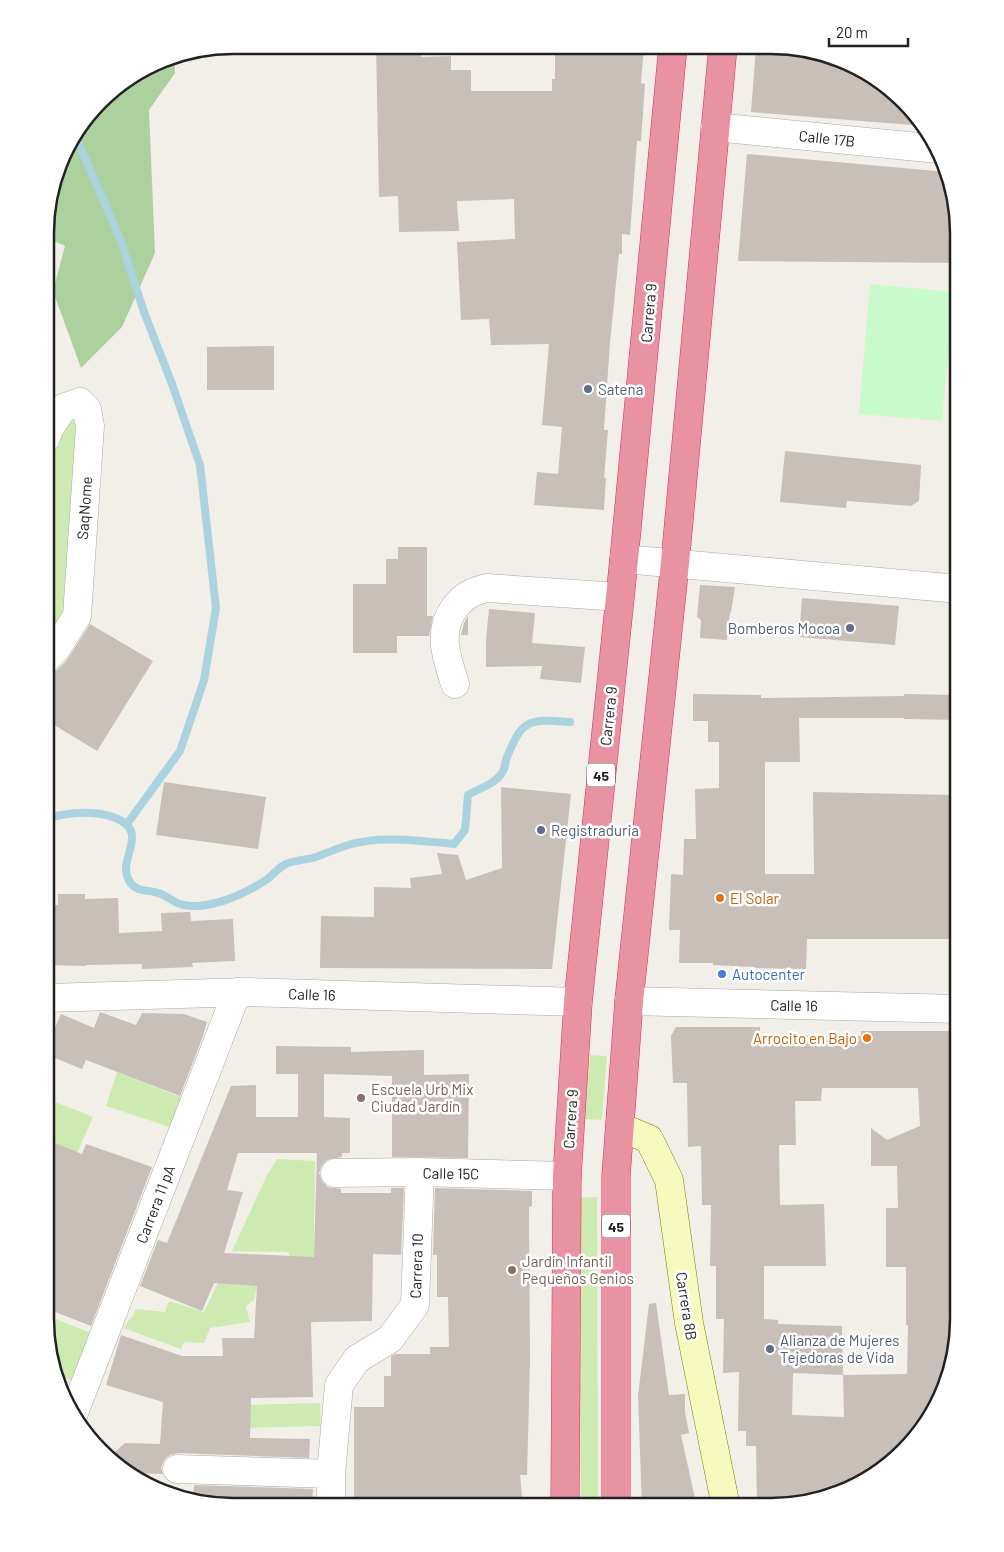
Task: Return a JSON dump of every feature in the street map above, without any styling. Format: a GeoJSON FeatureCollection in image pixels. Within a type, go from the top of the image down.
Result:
{"type":"FeatureCollection","features":[{"type":"Feature","properties":{"kind":"highway","name":"Carrera 9"},"geometry":{"type":"LineString","coordinates":[[565,1498],[567,1176],[578,1002],[624,559],[672,54]]}},
{"type":"Feature","properties":{"kind":"highway","name":"45"},"geometry":{"type":"LineString","coordinates":[[616,1498],[616,1206],[629,1001],[675,563],[722,54]]}},
{"type":"Feature","properties":{"kind":"street","name":"Calle 17B"},"geometry":{"type":"LineString","coordinates":[[715,127],[929,149]]}},
{"type":"Feature","properties":{"kind":"street","name":"SaqNome"},"geometry":{"type":"LineString","coordinates":[[54,422],[63,408],[80,402],[87,409],[90,426],[77,616],[54,651]]}},
{"type":"Feature","properties":{"kind":"street"},"geometry":{"type":"LineString","coordinates":[[624,559],[950,588]]}},
{"type":"Feature","properties":{"kind":"street"},"geometry":{"type":"LineString","coordinates":[[455,684],[445,645],[445,632],[453,608],[463,597],[475,590],[487,588],[620,597]]}},
{"type":"Feature","properties":{"kind":"street","name":"Calle 16"},"geometry":{"type":"LineString","coordinates":[[54,1000],[237,992],[578,1002]]}},
{"type":"Feature","properties":{"kind":"street","name":"Carrera 11 pA"},"geometry":{"type":"LineString","coordinates":[[72,1399],[237,992]]}},
{"type":"Feature","properties":{"kind":"street","name":"Calle 16"},"geometry":{"type":"LineString","coordinates":[[629,1001],[950,1009]]}},
{"type":"Feature","properties":{"kind":"street","name":"Carrera 8B"},"geometry":{"type":"LineString","coordinates":[[620,1127],[649,1139],[669,1180],[689,1322],[724,1498]]}},
{"type":"Feature","properties":{"kind":"street","name":"Calle 15C"},"geometry":{"type":"LineString","coordinates":[[335,1173],[420,1172],[567,1176]]}},
{"type":"Feature","properties":{"kind":"street","name":"Carrera 10"},"geometry":{"type":"LineString","coordinates":[[331,1498],[339,1385],[357,1359],[390,1339],[415,1305],[420,1172]]}},
{"type":"Feature","properties":{"kind":"street"},"geometry":{"type":"LineString","coordinates":[[177,1469],[332,1474]]}},
{"type":"Feature","properties":{"kind":"green space"},"geometry":{"type":"Polygon","coordinates":[[[174,63],[175,73],[149,110],[155,253],[122,327],[81,368],[54,294],[65,246],[54,241],[55,210],[63,175],[78,143],[98,115],[115,98],[143,78],[174,63]]]}},
{"type":"Feature","properties":{"kind":"green space"},"geometry":{"type":"Polygon","coordinates":[[[870,284],[950,292],[950,335],[942,421],[859,414],[870,284]]]}},
{"type":"Feature","properties":{"kind":"green space"},"geometry":{"type":"Polygon","coordinates":[[[81,414],[70,608],[54,632],[54,433],[58,420],[81,414]]]}},
{"type":"Feature","properties":{"kind":"green space"},"geometry":{"type":"Polygon","coordinates":[[[590,1055],[607,1056],[602,1120],[585,1119],[590,1055]]]}},
{"type":"Feature","properties":{"kind":"green space"},"geometry":{"type":"Polygon","coordinates":[[[117,1072],[183,1098],[173,1128],[106,1106],[117,1072]]]}},
{"type":"Feature","properties":{"kind":"green space"},"geometry":{"type":"Polygon","coordinates":[[[54,1102],[93,1117],[77,1153],[54,1143],[54,1102]]]}},
{"type":"Feature","properties":{"kind":"green space"},"geometry":{"type":"Polygon","coordinates":[[[277,1159],[315,1161],[313,1323],[287,1321],[289,1252],[232,1251],[267,1175],[277,1159]]]}},
{"type":"Feature","properties":{"kind":"green space"},"geometry":{"type":"Polygon","coordinates":[[[597,1197],[598,1498],[581,1498],[578,1198],[597,1197]]]}},
{"type":"Feature","properties":{"kind":"green space"},"geometry":{"type":"Polygon","coordinates":[[[218,1283],[257,1286],[254,1300],[246,1306],[250,1322],[210,1328],[204,1343],[184,1342],[181,1349],[123,1328],[134,1314],[135,1309],[165,1312],[169,1301],[204,1312],[218,1283]]]}},
{"type":"Feature","properties":{"kind":"green space"},"geometry":{"type":"Polygon","coordinates":[[[54,1318],[93,1334],[73,1381],[63,1377],[55,1342],[54,1318]]]}},
{"type":"Feature","properties":{"kind":"green space"},"geometry":{"type":"Polygon","coordinates":[[[320,1403],[321,1426],[248,1428],[247,1405],[320,1403]]]}},
{"type":"Feature","properties":{"kind":"building"},"geometry":{"type":"Polygon","coordinates":[[[376,54],[421,54],[421,57],[451,56],[451,70],[471,70],[471,91],[552,91],[552,79],[555,79],[555,54],[643,54],[641,83],[645,84],[641,141],[637,141],[630,235],[622,234],[622,254],[619,254],[610,342],[604,430],[608,430],[604,478],[606,478],[604,510],[534,505],[537,472],[558,474],[562,427],[542,425],[549,344],[491,345],[489,319],[461,320],[457,242],[515,239],[514,199],[457,201],[459,231],[399,232],[398,196],[379,197],[376,54]]]}},
{"type":"Feature","properties":{"kind":"building"},"geometry":{"type":"Polygon","coordinates":[[[755,54],[783,54],[829,63],[850,72],[871,84],[889,98],[914,125],[751,112],[755,54]]]}},
{"type":"Feature","properties":{"kind":"building"},"geometry":{"type":"Polygon","coordinates":[[[747,154],[940,171],[949,210],[950,263],[738,261],[747,154]]]}},
{"type":"Feature","properties":{"kind":"building"},"geometry":{"type":"Polygon","coordinates":[[[274,346],[274,390],[207,390],[207,347],[274,346]]]}},
{"type":"Feature","properties":{"kind":"building"},"geometry":{"type":"Polygon","coordinates":[[[785,451],[921,465],[919,501],[911,506],[847,501],[846,508],[780,502],[785,451]]]}},
{"type":"Feature","properties":{"kind":"building"},"geometry":{"type":"Polygon","coordinates":[[[398,547],[427,547],[427,616],[433,616],[429,636],[397,636],[397,653],[353,653],[353,584],[386,584],[386,559],[398,559],[398,547]]]}},
{"type":"Feature","properties":{"kind":"building"},"geometry":{"type":"Polygon","coordinates":[[[700,585],[735,587],[727,640],[700,638],[701,620],[697,617],[700,585]]]}},
{"type":"Feature","properties":{"kind":"building"},"geometry":{"type":"Polygon","coordinates":[[[802,598],[899,606],[895,645],[799,637],[802,598]]]}},
{"type":"Feature","properties":{"kind":"building"},"geometry":{"type":"Polygon","coordinates":[[[489,609],[535,613],[532,643],[585,647],[581,683],[540,679],[542,666],[486,667],[489,609]]]}},
{"type":"Feature","properties":{"kind":"building"},"geometry":{"type":"Polygon","coordinates":[[[468,616],[468,635],[461,635],[464,623],[468,616]]]}},
{"type":"Feature","properties":{"kind":"building"},"geometry":{"type":"Polygon","coordinates":[[[90,624],[153,661],[97,751],[54,725],[54,672],[67,660],[90,624]]]}},
{"type":"Feature","properties":{"kind":"building"},"geometry":{"type":"Polygon","coordinates":[[[693,694],[761,695],[761,698],[904,696],[904,694],[950,695],[950,720],[799,718],[800,762],[765,762],[765,874],[814,874],[813,792],[950,795],[950,939],[807,939],[806,969],[755,968],[713,965],[713,963],[679,963],[680,930],[669,930],[671,874],[683,875],[684,839],[696,839],[695,789],[719,788],[719,742],[708,742],[708,721],[693,721],[693,694]]]}},
{"type":"Feature","properties":{"kind":"building"},"geometry":{"type":"Polygon","coordinates":[[[164,782],[266,797],[258,849],[156,835],[164,782]]]}},
{"type":"Feature","properties":{"kind":"building"},"geometry":{"type":"Polygon","coordinates":[[[501,787],[571,794],[552,969],[320,968],[321,916],[374,917],[374,887],[411,888],[410,878],[442,874],[437,853],[458,855],[466,880],[502,868],[501,787]]]}},
{"type":"Feature","properties":{"kind":"building"},"geometry":{"type":"Polygon","coordinates":[[[58,894],[85,894],[85,899],[118,898],[119,933],[162,931],[161,913],[190,912],[191,921],[233,919],[235,961],[192,963],[193,967],[142,969],[142,964],[54,965],[54,905],[58,905],[58,894]]]}},
{"type":"Feature","properties":{"kind":"building"},"geometry":{"type":"Polygon","coordinates":[[[100,1012],[136,1025],[142,1013],[184,1014],[207,1022],[180,1096],[86,1060],[82,1069],[54,1058],[54,1030],[61,1014],[94,1028],[100,1012]]]}},
{"type":"Feature","properties":{"kind":"building"},"geometry":{"type":"Polygon","coordinates":[[[676,1027],[760,1027],[760,1034],[820,1036],[861,1036],[861,1031],[950,1031],[950,1331],[947,1354],[937,1388],[920,1419],[906,1437],[871,1468],[840,1485],[794,1497],[757,1498],[756,1446],[746,1446],[746,1431],[738,1431],[739,1372],[723,1373],[724,1319],[716,1319],[716,1266],[710,1266],[711,1205],[702,1205],[701,1146],[688,1147],[687,1083],[673,1083],[671,1036],[676,1027]],[[822,1088],[821,1101],[795,1101],[796,1145],[779,1145],[780,1205],[824,1204],[826,1266],[764,1266],[764,1319],[778,1320],[778,1324],[842,1326],[843,1375],[907,1374],[906,1267],[886,1267],[886,1208],[898,1208],[897,1166],[871,1166],[871,1128],[887,1140],[920,1126],[918,1088],[822,1088]],[[793,1373],[792,1415],[844,1417],[843,1375],[793,1373]]]}},
{"type":"Feature","properties":{"kind":"building"},"geometry":{"type":"Polygon","coordinates":[[[276,1046],[351,1047],[351,1052],[424,1050],[424,1075],[469,1074],[468,1158],[392,1157],[392,1076],[324,1074],[324,1117],[350,1118],[350,1153],[342,1153],[342,1157],[327,1160],[322,1165],[319,1173],[322,1181],[328,1187],[341,1189],[341,1193],[391,1193],[391,1188],[404,1188],[401,1255],[373,1254],[372,1321],[311,1322],[313,1397],[251,1398],[250,1438],[310,1439],[309,1458],[178,1453],[170,1455],[164,1460],[161,1468],[163,1474],[142,1473],[114,1453],[125,1443],[160,1444],[163,1402],[106,1385],[121,1335],[182,1356],[223,1356],[222,1338],[254,1338],[257,1286],[214,1283],[202,1311],[140,1286],[158,1240],[167,1243],[231,1086],[256,1085],[256,1117],[298,1117],[298,1074],[276,1074],[276,1046]],[[238,1153],[227,1190],[243,1192],[224,1253],[314,1257],[317,1153],[238,1153]]]}},
{"type":"Feature","properties":{"kind":"building"},"geometry":{"type":"Polygon","coordinates":[[[54,1143],[82,1154],[86,1144],[152,1167],[91,1326],[54,1312],[54,1143]]]}},
{"type":"Feature","properties":{"kind":"building"},"geometry":{"type":"Polygon","coordinates":[[[435,1188],[532,1191],[532,1206],[529,1207],[530,1362],[527,1475],[520,1475],[522,1498],[354,1498],[354,1407],[384,1407],[384,1376],[391,1376],[391,1356],[396,1354],[430,1354],[430,1347],[449,1347],[448,1297],[437,1297],[437,1255],[433,1255],[435,1188]]]}},
{"type":"Feature","properties":{"kind":"building"},"geometry":{"type":"Polygon","coordinates":[[[656,1303],[669,1395],[685,1394],[685,1412],[689,1433],[681,1435],[695,1498],[642,1498],[638,1396],[649,1304],[656,1303]]]}},
{"type":"Feature","properties":{"kind":"building"},"geometry":{"type":"Polygon","coordinates":[[[194,1485],[313,1489],[312,1498],[221,1498],[193,1494],[194,1485]]]}},
{"type":"Feature","properties":{"kind":"waterway"},"geometry":{"type":"LineString","coordinates":[[78,143],[121,241],[144,312],[172,384],[200,465],[216,608],[204,680],[180,751],[127,824]]}},
{"type":"Feature","properties":{"kind":"waterway"},"geometry":{"type":"LineString","coordinates":[[54,817],[87,813],[104,815],[120,820],[131,831],[132,843],[126,871],[127,877],[136,888],[157,892],[181,904],[194,906],[216,903],[248,891],[266,880],[287,863],[316,857],[360,842],[387,839],[454,844],[465,830],[468,795],[492,782],[500,775],[504,770],[512,746],[522,729],[536,722],[570,722]]}},
{"type":"Feature","properties":{"kind":"place","name":"Satena"},"geometry":{"type":"Point","coordinates":[588,389]}},
{"type":"Feature","properties":{"kind":"place","name":"Bomberos Mocoa"},"geometry":{"type":"Point","coordinates":[850,628]}},
{"type":"Feature","properties":{"kind":"place","name":"Registraduria"},"geometry":{"type":"Point","coordinates":[541,830]}},
{"type":"Feature","properties":{"kind":"place","name":"El Solar"},"geometry":{"type":"Point","coordinates":[720,898]}},
{"type":"Feature","properties":{"kind":"place","name":"Autocenter"},"geometry":{"type":"Point","coordinates":[722,974]}},
{"type":"Feature","properties":{"kind":"place","name":"Arrocito en Bajo"},"geometry":{"type":"Point","coordinates":[867,1038]}},
{"type":"Feature","properties":{"kind":"place","name":"Escuela Urb Mix Ciudad Jardín"},"geometry":{"type":"Point","coordinates":[361,1098]}},
{"type":"Feature","properties":{"kind":"place","name":"Jardín Infantil Pequeños Genios"},"geometry":{"type":"Point","coordinates":[512,1270]}},
{"type":"Feature","properties":{"kind":"place","name":"Alianza de Mujeres Tejedoras de Vida"},"geometry":{"type":"Point","coordinates":[770,1349]}}]}
